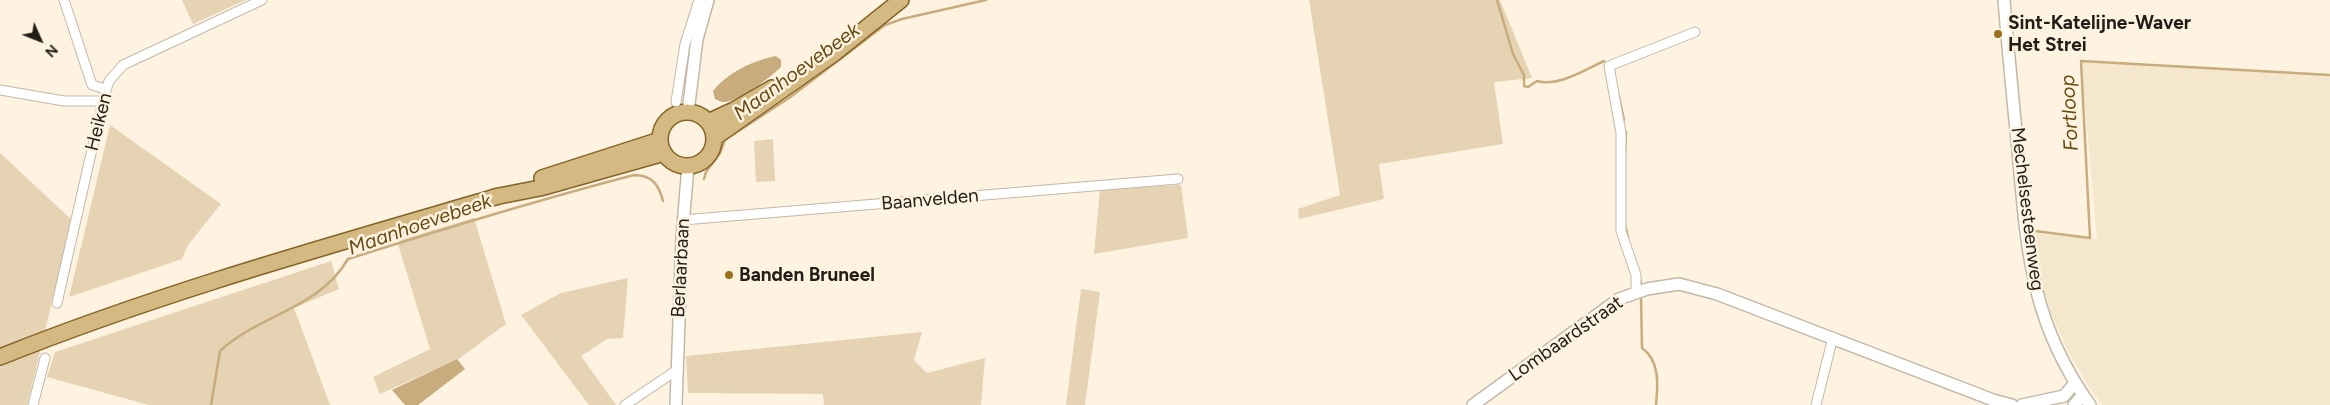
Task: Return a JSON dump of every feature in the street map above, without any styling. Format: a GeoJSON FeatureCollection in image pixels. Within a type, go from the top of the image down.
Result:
{"type":"FeatureCollection","features":[{"type":"Feature","properties":{"kind":"main road"},"geometry":{"type":"LineString","coordinates":[[714,138],[829,58],[901,0]]}},
{"type":"Feature","properties":{"kind":"main road"},"geometry":{"type":"LineString","coordinates":[[708,122],[734,110],[782,82],[863,29]]}},
{"type":"Feature","properties":{"kind":"main road"},"geometry":{"type":"LineString","coordinates":[[688,112],[697,114],[708,122],[714,138],[712,148],[707,157],[698,163],[688,166],[674,162],[662,146],[662,130],[670,119],[675,115],[688,112]]}},
{"type":"Feature","properties":{"kind":"main road"},"geometry":{"type":"LineString","coordinates":[[0,357],[59,334],[195,288],[499,196],[582,177],[662,146]]}},
{"type":"Feature","properties":{"kind":"street"},"geometry":{"type":"LineString","coordinates":[[64,0],[92,85],[106,89]]}},
{"type":"Feature","properties":{"kind":"street","name":"Heiken"},"geometry":{"type":"LineString","coordinates":[[57,303],[103,101],[106,89],[114,74],[133,60],[262,0]]}},
{"type":"Feature","properties":{"kind":"street"},"geometry":{"type":"LineString","coordinates":[[676,102],[685,44],[698,0]]}},
{"type":"Feature","properties":{"kind":"street"},"geometry":{"type":"LineString","coordinates":[[688,112],[696,39],[708,0]]}},
{"type":"Feature","properties":{"kind":"street","name":"Mechelsesteenweg"},"geometry":{"type":"LineString","coordinates":[[2004,0],[2032,277],[2052,338],[2090,405]]}},
{"type":"Feature","properties":{"kind":"street","name":"Lombaardstraat"},"geometry":{"type":"LineString","coordinates":[[1636,293],[1636,275],[1621,231],[1621,133],[1609,66],[1695,32]]}},
{"type":"Feature","properties":{"kind":"street"},"geometry":{"type":"LineString","coordinates":[[0,90],[64,101],[103,101]]}},
{"type":"Feature","properties":{"kind":"street","name":"Berlaarbaan"},"geometry":{"type":"LineString","coordinates":[[676,405],[683,220],[688,166]]}},
{"type":"Feature","properties":{"kind":"street","name":"Baanvelden"},"geometry":{"type":"LineString","coordinates":[[683,220],[1178,179]]}},
{"type":"Feature","properties":{"kind":"street","name":"Lombaardstraat"},"geometry":{"type":"LineString","coordinates":[[1473,405],[1619,299],[1636,293],[1679,284],[1717,294],[1993,400],[2012,405]]}},
{"type":"Feature","properties":{"kind":"street"},"geometry":{"type":"LineString","coordinates":[[1816,405],[1833,337]]}},
{"type":"Feature","properties":{"kind":"street"},"geometry":{"type":"LineString","coordinates":[[33,405],[45,358]]}},
{"type":"Feature","properties":{"kind":"street"},"geometry":{"type":"LineString","coordinates":[[625,405],[677,370]]}},
{"type":"Feature","properties":{"kind":"street"},"geometry":{"type":"LineString","coordinates":[[2022,405],[2064,396],[2076,383]]}},
{"type":"Feature","properties":{"kind":"street"},"geometry":{"type":"LineString","coordinates":[[2074,405],[2083,395]]}},
{"type":"Feature","properties":{"kind":"shaded area"},"geometry":{"type":"Polygon","coordinates":[[[182,0],[246,0],[193,24],[182,0]]]}},
{"type":"Feature","properties":{"kind":"shaded area"},"geometry":{"type":"Polygon","coordinates":[[[1309,0],[1500,0],[1532,78],[1494,82],[1503,144],[1379,164],[1384,199],[1299,219],[1298,209],[1340,195],[1309,0]]]}},
{"type":"Feature","properties":{"kind":"shaded area"},"geometry":{"type":"Polygon","coordinates":[[[776,56],[781,60],[781,67],[745,94],[729,101],[722,102],[715,99],[713,91],[733,73],[750,64],[776,56]]]}},
{"type":"Feature","properties":{"kind":"shaded area"},"geometry":{"type":"Polygon","coordinates":[[[2081,60],[2330,74],[2330,405],[2102,405],[2068,351],[2051,313],[2040,281],[2034,233],[2097,239],[2081,60]]]}},
{"type":"Feature","properties":{"kind":"shaded area"},"geometry":{"type":"Polygon","coordinates":[[[110,125],[221,204],[188,245],[182,259],[69,297],[110,125]]]}},
{"type":"Feature","properties":{"kind":"shaded area"},"geometry":{"type":"Polygon","coordinates":[[[773,139],[775,181],[756,182],[754,141],[773,139]]]}},
{"type":"Feature","properties":{"kind":"shaded area"},"geometry":{"type":"Polygon","coordinates":[[[0,153],[72,220],[27,405],[0,405],[0,153]]]}},
{"type":"Feature","properties":{"kind":"shaded area"},"geometry":{"type":"Polygon","coordinates":[[[1181,185],[1188,238],[1094,254],[1100,189],[1181,185]]]}},
{"type":"Feature","properties":{"kind":"shaded area"},"geometry":{"type":"Polygon","coordinates":[[[474,218],[506,324],[460,358],[380,394],[373,377],[430,349],[397,241],[474,218]]]}},
{"type":"Feature","properties":{"kind":"shaded area"},"geometry":{"type":"Polygon","coordinates":[[[331,261],[339,289],[294,308],[330,405],[149,405],[47,377],[55,352],[331,261]]]}},
{"type":"Feature","properties":{"kind":"shaded area"},"geometry":{"type":"Polygon","coordinates":[[[628,278],[623,338],[607,339],[581,356],[616,405],[589,405],[521,315],[561,293],[628,278]]]}},
{"type":"Feature","properties":{"kind":"shaded area"},"geometry":{"type":"Polygon","coordinates":[[[1081,289],[1100,292],[1085,405],[1066,405],[1081,289]]]}},
{"type":"Feature","properties":{"kind":"shaded area"},"geometry":{"type":"Polygon","coordinates":[[[922,332],[914,360],[927,373],[985,358],[981,405],[824,405],[823,394],[688,393],[686,356],[922,332]]]}},
{"type":"Feature","properties":{"kind":"shaded area"},"geometry":{"type":"Polygon","coordinates":[[[457,359],[465,369],[418,405],[405,405],[392,390],[457,359]]]}},
{"type":"Feature","properties":{"kind":"waterway","name":"Maanhoevebeek"},"geometry":{"type":"LineString","coordinates":[[704,179],[706,172],[720,153],[725,140],[789,98],[885,25],[902,19],[986,0]]}},
{"type":"Feature","properties":{"kind":"waterway"},"geometry":{"type":"LineString","coordinates":[[1497,0],[1513,54],[1524,75],[1524,86],[1528,87],[1537,81],[1554,82],[1562,80],[1604,61]]}},
{"type":"Feature","properties":{"kind":"waterway","name":"Fortloop"},"geometry":{"type":"LineString","coordinates":[[2035,231],[2090,238],[2081,61],[2330,75]]}},
{"type":"Feature","properties":{"kind":"waterway"},"geometry":{"type":"LineString","coordinates":[[1619,97],[1624,120]]}},
{"type":"Feature","properties":{"kind":"waterway"},"geometry":{"type":"LineString","coordinates":[[1625,155],[1626,132]]}},
{"type":"Feature","properties":{"kind":"waterway","name":"Maanhoevebeek"},"geometry":{"type":"LineString","coordinates":[[211,405],[220,351],[236,338],[288,310],[321,289],[336,276],[348,259],[562,194],[634,175],[646,177],[654,182],[663,201]]}},
{"type":"Feature","properties":{"kind":"waterway"},"geometry":{"type":"LineString","coordinates":[[1625,225],[1628,237]]}},
{"type":"Feature","properties":{"kind":"waterway"},"geometry":{"type":"LineString","coordinates":[[1639,273],[1641,284]]}},
{"type":"Feature","properties":{"kind":"waterway"},"geometry":{"type":"LineString","coordinates":[[1641,299],[1642,348],[1648,353],[1655,366],[1657,381],[1656,405]]}},
{"type":"Feature","properties":{"kind":"place","name":"Sint-Katelijne-Waver Het Strei"},"geometry":{"type":"Point","coordinates":[1998,34]}},
{"type":"Feature","properties":{"kind":"place","name":"Banden Bruneel"},"geometry":{"type":"Point","coordinates":[729,275]}}]}
